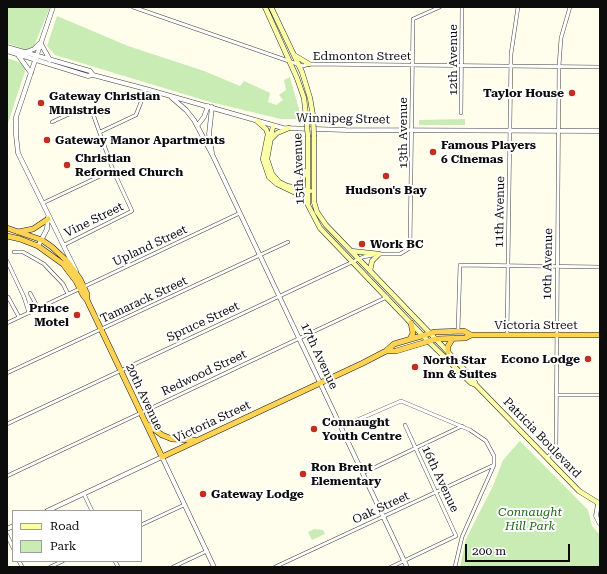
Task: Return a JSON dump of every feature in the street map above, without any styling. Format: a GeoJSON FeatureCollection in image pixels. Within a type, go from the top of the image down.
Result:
{"type":"FeatureCollection","features":[{"type":"Feature","properties":{"kind":"highway"},"geometry":{"type":"LineString","coordinates":[[18,232],[33,229],[48,219]]}},
{"type":"Feature","properties":{"kind":"highway"},"geometry":{"type":"LineString","coordinates":[[7,228],[42,240],[67,261],[80,279]]}},
{"type":"Feature","properties":{"kind":"highway"},"geometry":{"type":"LineString","coordinates":[[7,236],[38,246],[63,264],[82,288]]}},
{"type":"Feature","properties":{"kind":"highway","name":"20th Avenue"},"geometry":{"type":"LineString","coordinates":[[80,279],[87,300],[162,457]]}},
{"type":"Feature","properties":{"kind":"highway"},"geometry":{"type":"LineString","coordinates":[[409,339],[413,333],[411,323]]}},
{"type":"Feature","properties":{"kind":"highway","name":"Victoria Street"},"geometry":{"type":"LineString","coordinates":[[162,457],[386,351],[394,344],[431,332],[464,331],[471,336]]}},
{"type":"Feature","properties":{"kind":"highway","name":"Victoria Street"},"geometry":{"type":"LineString","coordinates":[[386,351],[396,351],[436,339],[471,336],[600,336]]}},
{"type":"Feature","properties":{"kind":"highway"},"geometry":{"type":"LineString","coordinates":[[448,352],[448,346],[453,338]]}},
{"type":"Feature","properties":{"kind":"highway"},"geometry":{"type":"LineString","coordinates":[[145,421],[153,430],[172,439],[188,441],[201,439]]}},
{"type":"Feature","properties":{"kind":"main road","name":"15th Avenue"},"geometry":{"type":"LineString","coordinates":[[264,7],[301,88],[308,137],[308,205],[320,228],[428,341]]}},
{"type":"Feature","properties":{"kind":"main road","name":"15th Avenue"},"geometry":{"type":"LineString","coordinates":[[271,7],[299,65],[307,86],[313,116],[314,192],[317,212],[326,225],[431,332],[436,339]]}},
{"type":"Feature","properties":{"kind":"main road"},"geometry":{"type":"LineString","coordinates":[[293,54],[309,64]]}},
{"type":"Feature","properties":{"kind":"main road"},"geometry":{"type":"LineString","coordinates":[[257,121],[266,129],[268,134],[263,159],[269,177],[277,184],[300,195],[308,205]]}},
{"type":"Feature","properties":{"kind":"main road"},"geometry":{"type":"LineString","coordinates":[[273,126],[267,153],[268,167],[279,182],[292,187],[314,192]]}},
{"type":"Feature","properties":{"kind":"main road"},"geometry":{"type":"LineString","coordinates":[[270,140],[277,133],[288,128]]}},
{"type":"Feature","properties":{"kind":"main road"},"geometry":{"type":"LineString","coordinates":[[292,187],[302,181],[308,161]]}},
{"type":"Feature","properties":{"kind":"main road"},"geometry":{"type":"LineString","coordinates":[[351,251],[379,254]]}},
{"type":"Feature","properties":{"kind":"main road"},"geometry":{"type":"LineString","coordinates":[[370,271],[372,261],[379,254]]}},
{"type":"Feature","properties":{"kind":"main road","name":"Patricia Boulevard"},"geometry":{"type":"LineString","coordinates":[[436,339],[474,380],[476,385],[579,491],[599,504]]}},
{"type":"Feature","properties":{"kind":"main road","name":"Patricia Boulevard"},"geometry":{"type":"LineString","coordinates":[[428,341],[471,383],[476,385]]}},
{"type":"Feature","properties":{"kind":"street","name":"20th Avenue"},"geometry":{"type":"LineString","coordinates":[[53,7],[16,116],[16,135],[18,153],[80,279]]}},
{"type":"Feature","properties":{"kind":"street","name":"Edmonton Street"},"geometry":{"type":"LineString","coordinates":[[134,7],[299,65],[600,67]]}},
{"type":"Feature","properties":{"kind":"street","name":"13th Avenue"},"geometry":{"type":"LineString","coordinates":[[410,248],[413,130],[413,19],[440,7]]}},
{"type":"Feature","properties":{"kind":"street","name":"12th Avenue"},"geometry":{"type":"LineString","coordinates":[[461,113],[462,7]]}},
{"type":"Feature","properties":{"kind":"street","name":"11th Avenue"},"geometry":{"type":"LineString","coordinates":[[507,335],[511,66],[512,45],[518,7]]}},
{"type":"Feature","properties":{"kind":"street","name":"10th Avenue"},"geometry":{"type":"LineString","coordinates":[[548,458],[556,448],[559,66],[561,38],[570,7]]}},
{"type":"Feature","properties":{"kind":"street"},"geometry":{"type":"LineString","coordinates":[[24,53],[34,49],[41,43],[50,60]]}},
{"type":"Feature","properties":{"kind":"street"},"geometry":{"type":"LineString","coordinates":[[7,48],[36,58]]}},
{"type":"Feature","properties":{"kind":"street"},"geometry":{"type":"LineString","coordinates":[[7,52],[36,58]]}},
{"type":"Feature","properties":{"kind":"street"},"geometry":{"type":"LineString","coordinates":[[17,55],[31,73]]}},
{"type":"Feature","properties":{"kind":"street","name":"Winnipeg Street"},"geometry":{"type":"LineString","coordinates":[[36,58],[50,60],[90,72],[93,75]]}},
{"type":"Feature","properties":{"kind":"street","name":"Winnipeg Street"},"geometry":{"type":"LineString","coordinates":[[36,58],[88,76],[93,75],[168,95],[273,126],[288,128],[600,131]]}},
{"type":"Feature","properties":{"kind":"street"},"geometry":{"type":"LineString","coordinates":[[100,132],[136,115],[146,89]]}},
{"type":"Feature","properties":{"kind":"street","name":"17th Avenue"},"geometry":{"type":"LineString","coordinates":[[168,95],[186,110],[197,126],[212,154],[407,567]]}},
{"type":"Feature","properties":{"kind":"street"},"geometry":{"type":"LineString","coordinates":[[197,126],[210,107]]}},
{"type":"Feature","properties":{"kind":"street","name":"17th Avenue"},"geometry":{"type":"LineString","coordinates":[[210,107],[209,134],[212,154]]}},
{"type":"Feature","properties":{"kind":"street"},"geometry":{"type":"LineString","coordinates":[[43,203],[113,170],[93,114],[88,110],[80,109],[52,122]]}},
{"type":"Feature","properties":{"kind":"street","name":"Vine Street"},"geometry":{"type":"LineString","coordinates":[[64,245],[132,211],[113,170]]}},
{"type":"Feature","properties":{"kind":"street","name":"20th Avenue"},"geometry":{"type":"LineString","coordinates":[[38,246],[47,229],[48,213]]}},
{"type":"Feature","properties":{"kind":"street","name":"Upland Street"},"geometry":{"type":"LineString","coordinates":[[7,323],[240,213]]}},
{"type":"Feature","properties":{"kind":"street","name":"Tamarack Street"},"geometry":{"type":"LineString","coordinates":[[7,373],[288,242]]}},
{"type":"Feature","properties":{"kind":"street","name":"Spruce Street"},"geometry":{"type":"LineString","coordinates":[[7,424],[359,259],[369,255],[400,254],[410,248]]}},
{"type":"Feature","properties":{"kind":"street"},"geometry":{"type":"LineString","coordinates":[[14,252],[23,252],[44,264],[63,284],[68,294]]}},
{"type":"Feature","properties":{"kind":"street"},"geometry":{"type":"LineString","coordinates":[[7,261],[24,297],[29,313]]}},
{"type":"Feature","properties":{"kind":"street"},"geometry":{"type":"LineString","coordinates":[[458,331],[460,265],[600,267]]}},
{"type":"Feature","properties":{"kind":"street"},"geometry":{"type":"LineString","coordinates":[[30,293],[38,308]]}},
{"type":"Feature","properties":{"kind":"street"},"geometry":{"type":"LineString","coordinates":[[8,297],[19,317]]}},
{"type":"Feature","properties":{"kind":"street","name":"Redwood Street"},"geometry":{"type":"LineString","coordinates":[[7,476],[387,297]]}},
{"type":"Feature","properties":{"kind":"street"},"geometry":{"type":"LineString","coordinates":[[556,395],[600,395]]}},
{"type":"Feature","properties":{"kind":"street"},"geometry":{"type":"LineString","coordinates":[[342,427],[401,401],[462,426],[486,441],[494,456],[494,465],[462,537],[455,567]]}},
{"type":"Feature","properties":{"kind":"street","name":"16th Avenue"},"geometry":{"type":"LineString","coordinates":[[405,424],[456,536]]}},
{"type":"Feature","properties":{"kind":"street"},"geometry":{"type":"LineString","coordinates":[[363,473],[462,426]]}},
{"type":"Feature","properties":{"kind":"street","name":"20th Avenue"},"geometry":{"type":"LineString","coordinates":[[162,457],[214,567]]}},
{"type":"Feature","properties":{"kind":"street","name":"Victoria Street"},"geometry":{"type":"LineString","coordinates":[[49,510],[162,457]]}},
{"type":"Feature","properties":{"kind":"street","name":"Oak Street"},"geometry":{"type":"LineString","coordinates":[[275,567],[494,465]]}},
{"type":"Feature","properties":{"kind":"street"},"geometry":{"type":"LineString","coordinates":[[84,494],[92,510]]}},
{"type":"Feature","properties":{"kind":"street"},"geometry":{"type":"LineString","coordinates":[[142,525],[184,504]]}},
{"type":"Feature","properties":{"kind":"street","name":"Patricia Boulevard"},"geometry":{"type":"LineString","coordinates":[[599,504],[596,516],[600,524]]}},
{"type":"Feature","properties":{"kind":"street"},"geometry":{"type":"LineString","coordinates":[[7,535],[12,546]]}},
{"type":"Feature","properties":{"kind":"street"},"geometry":{"type":"LineString","coordinates":[[390,567],[456,536],[462,537]]}},
{"type":"Feature","properties":{"kind":"street"},"geometry":{"type":"LineString","coordinates":[[173,567],[207,551]]}},
{"type":"Feature","properties":{"kind":"street"},"geometry":{"type":"LineString","coordinates":[[50,567],[61,562]]}},
{"type":"Feature","properties":{"kind":"green space"},"geometry":{"type":"Polygon","coordinates":[[[7,7],[50,7],[34,46],[26,50],[7,43],[7,7]]]}},
{"type":"Feature","properties":{"kind":"green space"},"geometry":{"type":"Polygon","coordinates":[[[57,16],[128,46],[204,71],[240,86],[244,81],[270,93],[268,102],[276,105],[283,100],[279,95],[286,90],[284,80],[290,77],[300,113],[299,119],[281,119],[210,102],[55,55],[47,46],[57,16]]]}},
{"type":"Feature","properties":{"kind":"green space"},"geometry":{"type":"Polygon","coordinates":[[[7,58],[27,65],[7,126],[7,58]]]}},
{"type":"Feature","properties":{"kind":"green space"},"geometry":{"type":"Polygon","coordinates":[[[465,119],[465,125],[419,125],[419,120],[465,119]]]}},
{"type":"Feature","properties":{"kind":"green space","name":"Connaught Hill Park"},"geometry":{"type":"Polygon","coordinates":[[[520,441],[588,510],[592,526],[600,535],[600,567],[460,567],[466,539],[493,486],[503,460],[520,441]]]}},
{"type":"Feature","properties":{"kind":"green space"},"geometry":{"type":"Polygon","coordinates":[[[314,529],[323,530],[325,534],[312,540],[308,532],[314,529]]]}},
{"type":"Feature","properties":{"kind":"place","name":"Taylor House"},"geometry":{"type":"Point","coordinates":[572,93]}},
{"type":"Feature","properties":{"kind":"place","name":"Gateway Christian Ministries"},"geometry":{"type":"Point","coordinates":[41,103]}},
{"type":"Feature","properties":{"kind":"place","name":"Gateway Manor Apartments"},"geometry":{"type":"Point","coordinates":[47,140]}},
{"type":"Feature","properties":{"kind":"place","name":"Famous Players 6 Cinemas"},"geometry":{"type":"Point","coordinates":[433,152]}},
{"type":"Feature","properties":{"kind":"place","name":"Christian Reformed Church"},"geometry":{"type":"Point","coordinates":[67,165]}},
{"type":"Feature","properties":{"kind":"place","name":"Hudson's Bay"},"geometry":{"type":"Point","coordinates":[386,176]}},
{"type":"Feature","properties":{"kind":"place","name":"Work BC"},"geometry":{"type":"Point","coordinates":[362,244]}},
{"type":"Feature","properties":{"kind":"place","name":"Prince Motel"},"geometry":{"type":"Point","coordinates":[77,315]}},
{"type":"Feature","properties":{"kind":"place","name":"Econo Lodge"},"geometry":{"type":"Point","coordinates":[588,359]}},
{"type":"Feature","properties":{"kind":"place","name":"North Star Inn & Suites"},"geometry":{"type":"Point","coordinates":[415,367]}},
{"type":"Feature","properties":{"kind":"place","name":"Connaught Youth Centre"},"geometry":{"type":"Point","coordinates":[314,429]}},
{"type":"Feature","properties":{"kind":"place","name":"Ron Brent Elementary"},"geometry":{"type":"Point","coordinates":[303,474]}},
{"type":"Feature","properties":{"kind":"place","name":"Gateway Lodge"},"geometry":{"type":"Point","coordinates":[203,494]}}]}
